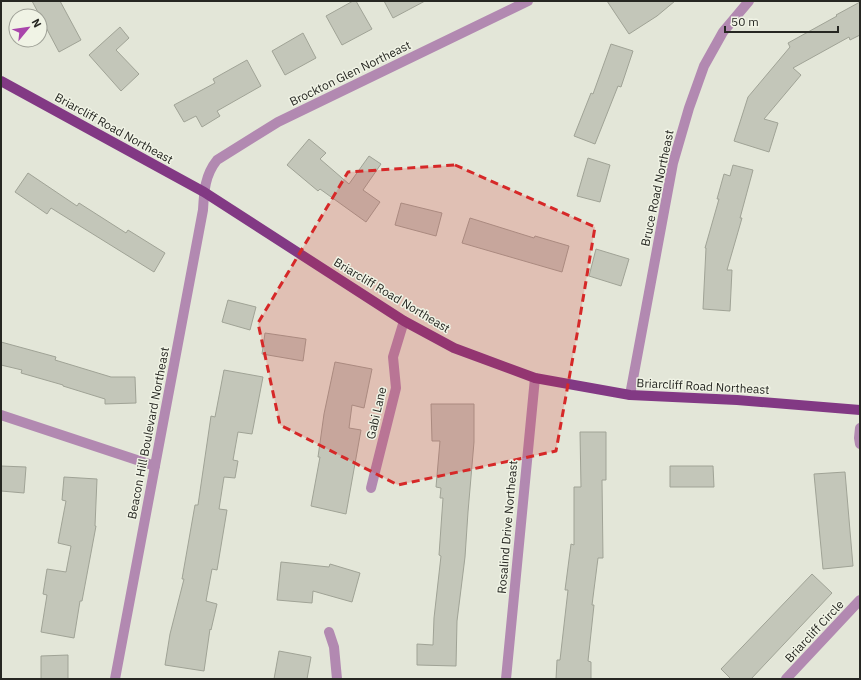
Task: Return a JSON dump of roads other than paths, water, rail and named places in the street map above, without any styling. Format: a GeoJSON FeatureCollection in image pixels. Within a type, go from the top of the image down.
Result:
{"type":"FeatureCollection","features":[{"type":"Feature","properties":{"kind":"main road","name":"Briarcliff Road Northeast"},"geometry":{"type":"LineString","coordinates":[[1,81],[204,192],[404,321],[454,348],[534,378],[630,395],[737,400],[860,410]]}},
{"type":"Feature","properties":{"kind":"street","name":"Brockton Glen Northeast"},"geometry":{"type":"LineString","coordinates":[[204,192],[206,179],[217,160],[278,122],[528,1]]}},
{"type":"Feature","properties":{"kind":"street","name":"Bruce Road Northeast"},"geometry":{"type":"LineString","coordinates":[[630,395],[673,164],[689,108],[704,66],[724,32],[749,1]]}},
{"type":"Feature","properties":{"kind":"street","name":"Beacon Hill Boulevard Northeast"},"geometry":{"type":"LineString","coordinates":[[115,679],[203,210],[204,192]]}},
{"type":"Feature","properties":{"kind":"street","name":"Gabi Lane"},"geometry":{"type":"LineString","coordinates":[[371,488],[396,388],[393,357],[404,321]]}},
{"type":"Feature","properties":{"kind":"street","name":"Rosalind Drive Northeast"},"geometry":{"type":"LineString","coordinates":[[506,679],[534,378]]}},
{"type":"Feature","properties":{"kind":"street"},"geometry":{"type":"LineString","coordinates":[[1,415],[155,466]]}},
{"type":"Feature","properties":{"kind":"street"},"geometry":{"type":"LineString","coordinates":[[860,428],[860,444]]}},
{"type":"Feature","properties":{"kind":"street","name":"Briarcliff Circle"},"geometry":{"type":"LineString","coordinates":[[786,679],[860,600]]}},
{"type":"Feature","properties":{"kind":"street"},"geometry":{"type":"LineString","coordinates":[[329,632],[334,647],[337,679]]}}]}
